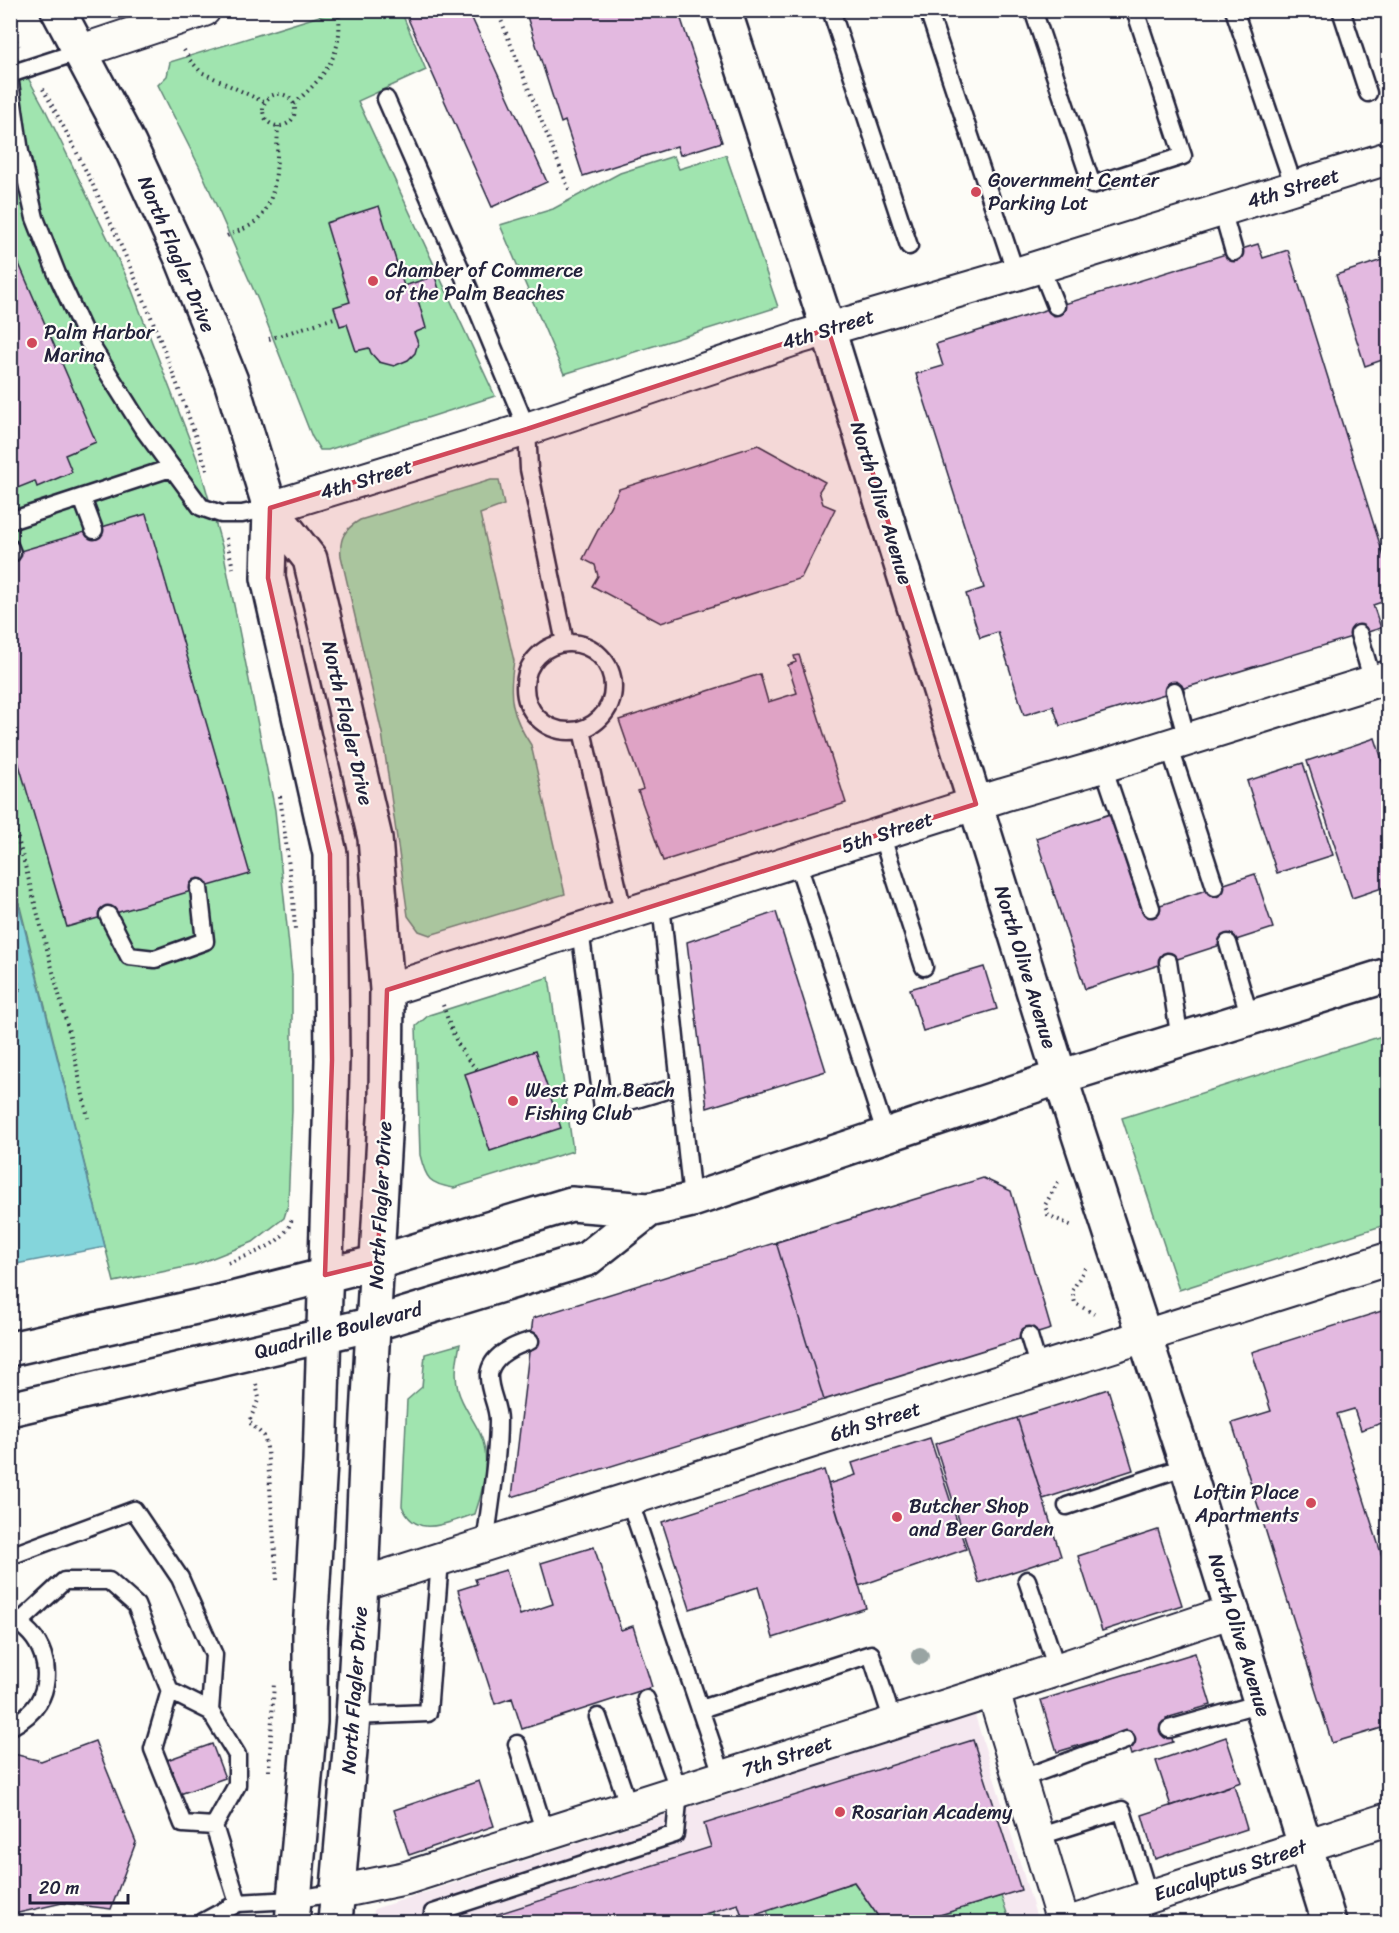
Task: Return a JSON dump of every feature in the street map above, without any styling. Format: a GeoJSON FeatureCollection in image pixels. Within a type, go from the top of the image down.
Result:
{"type":"FeatureCollection","features":[{"type":"Feature","properties":{"kind":"street","name":"North Flagler Drive"},"geometry":{"type":"LineString","coordinates":[[58,10],[129,144],[183,261],[231,381],[270,508],[268,578],[330,854],[332,1060],[320,1462],[310,1632],[310,1722],[293,1911]]}},
{"type":"Feature","properties":{"kind":"street"},"geometry":{"type":"LineString","coordinates":[[81,51],[204,10]]}},
{"type":"Feature","properties":{"kind":"street","name":"North Olive Avenue"},"geometry":{"type":"LineString","coordinates":[[724,10],[828,329],[1060,1077],[1187,1466],[1329,1923]]}},
{"type":"Feature","properties":{"kind":"street","name":"4th Street"},"geometry":{"type":"LineString","coordinates":[[270,508],[527,429],[828,329],[1028,270],[1389,158]]}},
{"type":"Feature","properties":{"kind":"street","name":"North Flagler Drive"},"geometry":{"type":"LineString","coordinates":[[270,508],[310,559],[375,838],[387,990],[386,1101],[361,1584],[353,1716],[337,1907]]}},
{"type":"Feature","properties":{"kind":"street","name":"5th Street"},"geometry":{"type":"LineString","coordinates":[[387,990],[1381,679]]}},
{"type":"Feature","properties":{"kind":"street"},"geometry":{"type":"LineString","coordinates":[[10,1349],[204,1306],[378,1262],[571,1204],[649,1210],[692,1200],[1060,1077],[1389,975]]}},
{"type":"Feature","properties":{"kind":"street","name":"Quadrille Boulevard"},"geometry":{"type":"LineString","coordinates":[[10,1409],[373,1324],[587,1259],[649,1210]]}},
{"type":"Feature","properties":{"kind":"street","name":"6th Street"},"geometry":{"type":"LineString","coordinates":[[361,1584],[1389,1259]]}},
{"type":"Feature","properties":{"kind":"street","name":"7th Street"},"geometry":{"type":"LineString","coordinates":[[337,1907],[406,1878],[1233,1611]]}},
{"type":"Feature","properties":{"kind":"street"},"geometry":{"type":"LineString","coordinates":[[993,1690],[1064,1923]]}},
{"type":"Feature","properties":{"kind":"street","name":"Eucalyptus Street"},"geometry":{"type":"LineString","coordinates":[[1072,1923],[1138,1908],[1305,1846],[1389,1819]]}},
{"type":"Feature","properties":{"kind":"lane"},"geometry":{"type":"LineString","coordinates":[[831,10],[909,246]]}},
{"type":"Feature","properties":{"kind":"lane"},"geometry":{"type":"LineString","coordinates":[[928,10],[1028,270],[1056,306]]}},
{"type":"Feature","properties":{"kind":"lane"},"geometry":{"type":"LineString","coordinates":[[1033,10],[1092,185],[1183,156],[1135,10]]}},
{"type":"Feature","properties":{"kind":"lane"},"geometry":{"type":"LineString","coordinates":[[1234,10],[1294,187]]}},
{"type":"Feature","properties":{"kind":"lane"},"geometry":{"type":"LineString","coordinates":[[1341,10],[1368,93]]}},
{"type":"Feature","properties":{"kind":"lane"},"geometry":{"type":"LineString","coordinates":[[10,74],[81,51]]}},
{"type":"Feature","properties":{"kind":"lane"},"geometry":{"type":"LineString","coordinates":[[10,83],[20,152],[35,218],[57,274],[88,341],[142,428],[201,507],[220,514],[242,514],[270,508]]}},
{"type":"Feature","properties":{"kind":"lane"},"geometry":{"type":"LineString","coordinates":[[386,99],[462,270],[527,429],[529,469],[565,643]]}},
{"type":"Feature","properties":{"kind":"lane"},"geometry":{"type":"LineString","coordinates":[[1222,210],[1234,252]]}},
{"type":"Feature","properties":{"kind":"lane"},"geometry":{"type":"LineString","coordinates":[[10,521],[171,468]]}},
{"type":"Feature","properties":{"kind":"lane"},"geometry":{"type":"LineString","coordinates":[[82,498],[94,530]]}},
{"type":"Feature","properties":{"kind":"lane"},"geometry":{"type":"LineString","coordinates":[[1359,634],[1381,679]]}},
{"type":"Feature","properties":{"kind":"lane"},"geometry":{"type":"LineString","coordinates":[[565,643],[583,645],[599,654],[610,669],[614,688],[610,706],[598,721],[582,730],[566,731],[550,727],[537,718],[528,704],[525,688],[527,672],[536,658],[549,648],[565,643]]}},
{"type":"Feature","properties":{"kind":"lane"},"geometry":{"type":"LineString","coordinates":[[1174,691],[1178,742],[1215,887]]}},
{"type":"Feature","properties":{"kind":"lane"},"geometry":{"type":"LineString","coordinates":[[582,730],[624,916]]}},
{"type":"Feature","properties":{"kind":"lane"},"geometry":{"type":"LineString","coordinates":[[1103,766],[1151,908]]}},
{"type":"Feature","properties":{"kind":"lane"},"geometry":{"type":"LineString","coordinates":[[881,834],[924,967]]}},
{"type":"Feature","properties":{"kind":"lane"},"geometry":{"type":"LineString","coordinates":[[797,861],[886,1135]]}},
{"type":"Feature","properties":{"kind":"lane"},"geometry":{"type":"LineString","coordinates":[[108,915],[129,956],[154,959],[205,942],[199,888]]}},
{"type":"Feature","properties":{"kind":"lane"},"geometry":{"type":"LineString","coordinates":[[661,904],[692,1200]]}},
{"type":"Feature","properties":{"kind":"lane"},"geometry":{"type":"LineString","coordinates":[[579,929],[603,1109],[680,1086]]}},
{"type":"Feature","properties":{"kind":"lane"},"geometry":{"type":"LineString","coordinates":[[1228,943],[1250,1018]]}},
{"type":"Feature","properties":{"kind":"lane"},"geometry":{"type":"LineString","coordinates":[[1168,962],[1180,1040]]}},
{"type":"Feature","properties":{"kind":"lane"},"geometry":{"type":"LineString","coordinates":[[1029,1336],[1039,1369]]}},
{"type":"Feature","properties":{"kind":"lane"},"geometry":{"type":"LineString","coordinates":[[485,1545],[498,1430],[498,1411],[489,1374],[497,1358],[513,1347],[530,1341]]}},
{"type":"Feature","properties":{"kind":"lane"},"geometry":{"type":"LineString","coordinates":[[1067,1506],[1187,1466]]}},
{"type":"Feature","properties":{"kind":"lane"},"geometry":{"type":"LineString","coordinates":[[629,1498],[723,1777]]}},
{"type":"Feature","properties":{"kind":"lane"},"geometry":{"type":"LineString","coordinates":[[10,1556],[135,1510],[180,1578],[214,1655],[210,1712]]}},
{"type":"Feature","properties":{"kind":"lane"},"geometry":{"type":"LineString","coordinates":[[353,1716],[428,1713],[440,1560]]}},
{"type":"Feature","properties":{"kind":"lane"},"geometry":{"type":"LineString","coordinates":[[1027,1580],[1057,1669]]}},
{"type":"Feature","properties":{"kind":"lane"},"geometry":{"type":"LineString","coordinates":[[10,1727],[26,1718],[39,1702],[44,1690],[46,1670],[43,1653],[33,1635],[15,1622],[64,1581],[110,1581],[136,1605],[170,1691],[153,1749],[183,1824],[214,1826]]}},
{"type":"Feature","properties":{"kind":"lane"},"geometry":{"type":"LineString","coordinates":[[701,1709],[871,1654],[893,1722]]}},
{"type":"Feature","properties":{"kind":"lane"},"geometry":{"type":"LineString","coordinates":[[170,1691],[210,1712],[237,1755],[237,1785],[214,1826],[238,1903]]}},
{"type":"Feature","properties":{"kind":"lane"},"geometry":{"type":"LineString","coordinates":[[432,1923],[433,1913],[675,1834],[679,1791],[646,1699]]}},
{"type":"Feature","properties":{"kind":"lane"},"geometry":{"type":"LineString","coordinates":[[1169,1729],[1261,1703]]}},
{"type":"Feature","properties":{"kind":"lane"},"geometry":{"type":"LineString","coordinates":[[598,1717],[629,1807]]}},
{"type":"Feature","properties":{"kind":"lane"},"geometry":{"type":"LineString","coordinates":[[1020,1779],[1126,1740]]}},
{"type":"Feature","properties":{"kind":"lane"},"geometry":{"type":"LineString","coordinates":[[517,1744],[545,1833]]}},
{"type":"Feature","properties":{"kind":"lane"},"geometry":{"type":"LineString","coordinates":[[1037,1837],[1122,1810],[1138,1908]]}},
{"type":"Feature","properties":{"kind":"lane"},"geometry":{"type":"LineString","coordinates":[[202,1923],[238,1903],[293,1911],[337,1907]]}},
{"type":"Feature","properties":{"kind":"path"},"geometry":{"type":"LineString","coordinates":[[294,104],[320,79],[332,60],[340,33],[339,10]]}},
{"type":"Feature","properties":{"kind":"path"},"geometry":{"type":"LineString","coordinates":[[497,10],[570,192]]}},
{"type":"Feature","properties":{"kind":"path"},"geometry":{"type":"LineString","coordinates":[[10,30],[18,44]]}},
{"type":"Feature","properties":{"kind":"path"},"geometry":{"type":"LineString","coordinates":[[184,50],[201,72],[264,102]]}},
{"type":"Feature","properties":{"kind":"path"},"geometry":{"type":"LineString","coordinates":[[279,93],[289,97],[294,104],[294,117],[286,125],[270,124],[263,116],[264,102],[273,94],[279,93]]}},
{"type":"Feature","properties":{"kind":"path"},"geometry":{"type":"LineString","coordinates":[[50,102],[120,242],[181,391],[211,480]]}},
{"type":"Feature","properties":{"kind":"path"},"geometry":{"type":"LineString","coordinates":[[227,236],[260,218],[268,204],[275,180],[278,126]]}},
{"type":"Feature","properties":{"kind":"path"},"geometry":{"type":"LineString","coordinates":[[270,339],[337,317]]}},
{"type":"Feature","properties":{"kind":"path"},"geometry":{"type":"LineString","coordinates":[[230,554],[235,577]]}},
{"type":"Feature","properties":{"kind":"path"},"geometry":{"type":"LineString","coordinates":[[280,793],[295,932]]}},
{"type":"Feature","properties":{"kind":"path"},"geometry":{"type":"LineString","coordinates":[[10,809],[70,1036],[88,1118]]}},
{"type":"Feature","properties":{"kind":"path"},"geometry":{"type":"LineString","coordinates":[[10,960],[19,989],[10,992]]}},
{"type":"Feature","properties":{"kind":"path"},"geometry":{"type":"LineString","coordinates":[[442,1002],[461,1052],[477,1070]]}},
{"type":"Feature","properties":{"kind":"path"},"geometry":{"type":"LineString","coordinates":[[1058,1182],[1045,1205],[1048,1215],[1072,1226]]}},
{"type":"Feature","properties":{"kind":"path"},"geometry":{"type":"LineString","coordinates":[[227,1263],[269,1246],[280,1239],[290,1225],[293,1212]]}},
{"type":"Feature","properties":{"kind":"path"},"geometry":{"type":"LineString","coordinates":[[1085,1268],[1072,1291],[1075,1303],[1094,1314]]}},
{"type":"Feature","properties":{"kind":"path"},"geometry":{"type":"LineString","coordinates":[[259,1398],[249,1422],[264,1436],[269,1456],[278,1585]]}},
{"type":"Feature","properties":{"kind":"path"},"geometry":{"type":"LineString","coordinates":[[269,1780],[274,1677]]}},
{"type":"Feature","properties":{"kind":"highlighted area"},"geometry":{"type":"Polygon","coordinates":[[[828,329],[976,804],[387,990],[378,1262],[325,1275],[332,1060],[330,854],[268,578],[270,508],[527,429],[828,329]]]}},
{"type":"Feature","properties":{"kind":"shaded area","name":"Rosarian Academy"},"geometry":{"type":"Polygon","coordinates":[[[975,1715],[1038,1922],[373,1922],[374,1909],[975,1715]]]}},
{"type":"Feature","properties":{"kind":"green space"},"geometry":{"type":"Polygon","coordinates":[[[336,11],[401,11],[426,70],[358,101],[495,396],[328,450],[320,450],[312,437],[258,300],[199,166],[158,85],[167,76],[170,62],[336,11]]]}},
{"type":"Feature","properties":{"kind":"green space"},"geometry":{"type":"Polygon","coordinates":[[[10,45],[44,107],[128,280],[199,464],[223,550],[275,810],[292,975],[292,1110],[288,1205],[284,1218],[253,1242],[195,1265],[114,1282],[11,871],[10,45]]]}},
{"type":"Feature","properties":{"kind":"green space"},"geometry":{"type":"Polygon","coordinates":[[[726,155],[778,307],[564,374],[500,225],[553,209],[620,173],[674,156],[679,169],[726,155]]]}},
{"type":"Feature","properties":{"kind":"green space"},"geometry":{"type":"Polygon","coordinates":[[[491,480],[499,480],[504,505],[480,514],[514,661],[511,695],[515,715],[531,745],[565,894],[430,935],[419,931],[408,916],[382,733],[341,556],[341,544],[350,527],[360,520],[491,480]]]}},
{"type":"Feature","properties":{"kind":"green space"},"geometry":{"type":"Polygon","coordinates":[[[549,977],[573,1151],[454,1188],[439,1185],[427,1175],[420,1155],[416,1026],[429,1015],[549,977]]]}},
{"type":"Feature","properties":{"kind":"green space"},"geometry":{"type":"Polygon","coordinates":[[[1388,1034],[1388,1224],[1179,1290],[1122,1118],[1388,1034]]]}},
{"type":"Feature","properties":{"kind":"green space"},"geometry":{"type":"Polygon","coordinates":[[[460,1344],[456,1379],[462,1402],[484,1445],[486,1465],[483,1485],[475,1514],[444,1524],[424,1526],[408,1517],[402,1506],[407,1400],[422,1387],[425,1354],[460,1344]]]}},
{"type":"Feature","properties":{"kind":"green space"},"geometry":{"type":"Polygon","coordinates":[[[854,1882],[882,1922],[771,1922],[767,1910],[854,1882]]]}},
{"type":"Feature","properties":{"kind":"green space"},"geometry":{"type":"Polygon","coordinates":[[[1001,1896],[1010,1922],[917,1922],[1001,1896]]]}},
{"type":"Feature","properties":{"kind":"green space"},"geometry":{"type":"Polygon","coordinates":[[[713,1912],[716,1922],[678,1922],[713,1912]]]}},
{"type":"Feature","properties":{"kind":"water"},"geometry":{"type":"Polygon","coordinates":[[[10,871],[105,1247],[11,1265],[10,1265],[10,871]]]}},
{"type":"Feature","properties":{"kind":"building"},"geometry":{"type":"Polygon","coordinates":[[[404,10],[487,10],[471,16],[547,182],[492,207],[404,10]]]}},
{"type":"Feature","properties":{"kind":"building"},"geometry":{"type":"Polygon","coordinates":[[[525,10],[678,10],[722,142],[680,155],[677,146],[583,176],[565,121],[561,123],[525,10]]]}},
{"type":"Feature","properties":{"kind":"building","name":"Chamber of Commerce of the Palm Beaches"},"geometry":{"type":"Polygon","coordinates":[[[379,206],[404,286],[435,276],[440,293],[418,300],[426,328],[414,333],[418,343],[415,353],[408,360],[394,366],[379,362],[369,348],[356,351],[347,324],[340,326],[334,307],[350,302],[326,223],[379,206]]]}},
{"type":"Feature","properties":{"kind":"building","name":"Palm Harbor Marina"},"geometry":{"type":"Polygon","coordinates":[[[10,243],[96,442],[65,455],[72,472],[37,487],[35,481],[10,491],[10,243]]]}},
{"type":"Feature","properties":{"kind":"building"},"geometry":{"type":"Polygon","coordinates":[[[1258,244],[1263,258],[1288,250],[1388,570],[1388,600],[1373,605],[1381,628],[1060,726],[1053,706],[1024,715],[998,632],[980,638],[966,594],[984,588],[916,374],[943,366],[936,344],[1258,244]]]}},
{"type":"Feature","properties":{"kind":"building"},"geometry":{"type":"Polygon","coordinates":[[[1388,258],[1388,358],[1365,366],[1336,275],[1388,258]]]}},
{"type":"Feature","properties":{"kind":"building"},"geometry":{"type":"Polygon","coordinates":[[[758,445],[825,482],[819,491],[823,504],[835,509],[801,578],[661,623],[592,586],[598,576],[595,565],[583,559],[619,489],[758,445]]]}},
{"type":"Feature","properties":{"kind":"building"},"geometry":{"type":"Polygon","coordinates":[[[146,514],[250,874],[67,927],[10,734],[10,554],[146,514]]]}},
{"type":"Feature","properties":{"kind":"building"},"geometry":{"type":"Polygon","coordinates":[[[799,655],[846,803],[663,861],[638,791],[643,789],[619,720],[760,674],[768,702],[797,693],[788,665],[796,662],[794,656],[799,655]]]}},
{"type":"Feature","properties":{"kind":"building"},"geometry":{"type":"Polygon","coordinates":[[[1375,738],[1388,778],[1388,886],[1352,898],[1307,761],[1375,738]]]}},
{"type":"Feature","properties":{"kind":"building"},"geometry":{"type":"Polygon","coordinates":[[[1303,763],[1333,855],[1277,873],[1247,781],[1303,763]]]}},
{"type":"Feature","properties":{"kind":"building"},"geometry":{"type":"Polygon","coordinates":[[[1110,814],[1142,911],[1255,874],[1273,928],[1085,989],[1036,838],[1110,814]]]}},
{"type":"Feature","properties":{"kind":"building"},"geometry":{"type":"Polygon","coordinates":[[[776,912],[826,1071],[707,1108],[687,942],[776,912]]]}},
{"type":"Feature","properties":{"kind":"building"},"geometry":{"type":"Polygon","coordinates":[[[984,967],[997,1009],[923,1031],[910,989],[984,967]]]}},
{"type":"Feature","properties":{"kind":"building","name":"West Palm Beach Fishing Club"},"geometry":{"type":"Polygon","coordinates":[[[535,1051],[561,1128],[490,1151],[465,1074],[535,1051]]]}},
{"type":"Feature","properties":{"kind":"building"},"geometry":{"type":"Polygon","coordinates":[[[983,1178],[1011,1191],[1051,1329],[512,1497],[533,1318],[983,1178]]]}},
{"type":"Feature","properties":{"kind":"building"},"geometry":{"type":"Polygon","coordinates":[[[983,1178],[1011,1191],[1051,1329],[824,1400],[776,1242],[983,1178]]]}},
{"type":"Feature","properties":{"kind":"building","name":"Loftin Place Apartments"},"geometry":{"type":"Polygon","coordinates":[[[1388,1309],[1388,1421],[1361,1430],[1354,1409],[1337,1414],[1388,1575],[1388,1737],[1385,1727],[1332,1743],[1232,1423],[1271,1411],[1252,1352],[1388,1309]]]}},
{"type":"Feature","properties":{"kind":"building"},"geometry":{"type":"Polygon","coordinates":[[[1108,1389],[1133,1470],[1043,1499],[1017,1418],[1108,1389]]]}},
{"type":"Feature","properties":{"kind":"building"},"geometry":{"type":"Polygon","coordinates":[[[1017,1418],[1061,1556],[979,1583],[935,1444],[1017,1418]]]}},
{"type":"Feature","properties":{"kind":"building","name":"Butcher Shop and Beer Garden"},"geometry":{"type":"Polygon","coordinates":[[[930,1438],[966,1549],[859,1586],[828,1484],[856,1475],[852,1463],[930,1438]]]}},
{"type":"Feature","properties":{"kind":"building"},"geometry":{"type":"Polygon","coordinates":[[[824,1470],[866,1608],[773,1638],[758,1587],[690,1609],[662,1522],[824,1470]]]}},
{"type":"Feature","properties":{"kind":"building"},"geometry":{"type":"Polygon","coordinates":[[[1158,1530],[1182,1605],[1102,1631],[1078,1556],[1158,1530]]]}},
{"type":"Feature","properties":{"kind":"building"},"geometry":{"type":"Polygon","coordinates":[[[594,1547],[621,1630],[633,1626],[652,1687],[522,1729],[512,1698],[495,1704],[458,1590],[477,1584],[475,1579],[506,1570],[520,1615],[553,1604],[541,1563],[594,1547]]]}},
{"type":"Feature","properties":{"kind":"building"},"geometry":{"type":"Polygon","coordinates":[[[1195,1653],[1211,1705],[1166,1718],[1173,1742],[1131,1755],[1124,1732],[1057,1752],[1041,1700],[1195,1653]]]}},
{"type":"Feature","properties":{"kind":"building"},"geometry":{"type":"Polygon","coordinates":[[[1226,1737],[1241,1782],[1171,1806],[1156,1761],[1226,1737]]]}},
{"type":"Feature","properties":{"kind":"building","name":"Rosarian Academy"},"geometry":{"type":"Polygon","coordinates":[[[973,1740],[1021,1890],[917,1922],[882,1922],[854,1882],[743,1919],[738,1904],[678,1922],[486,1922],[485,1918],[711,1847],[704,1824],[973,1740]]]}},
{"type":"Feature","properties":{"kind":"building"},"geometry":{"type":"Polygon","coordinates":[[[95,1741],[136,1842],[111,1909],[62,1903],[10,1913],[10,1753],[41,1761],[95,1741]]]}},
{"type":"Feature","properties":{"kind":"building"},"geometry":{"type":"Polygon","coordinates":[[[212,1744],[225,1778],[180,1794],[167,1760],[212,1744]]]}},
{"type":"Feature","properties":{"kind":"building"},"geometry":{"type":"Polygon","coordinates":[[[479,1781],[494,1826],[409,1855],[394,1810],[479,1781]]]}},
{"type":"Feature","properties":{"kind":"building"},"geometry":{"type":"Polygon","coordinates":[[[1234,1785],[1247,1829],[1155,1859],[1142,1815],[1234,1785]]]}},
{"type":"Feature","properties":{"kind":"place","name":"Government Center Parking Lot"},"geometry":{"type":"Point","coordinates":[976,192]}},
{"type":"Feature","properties":{"kind":"place","name":"Chamber of Commerce of the Palm Beaches"},"geometry":{"type":"Point","coordinates":[373,281]}},
{"type":"Feature","properties":{"kind":"place","name":"Palm Harbor Marina"},"geometry":{"type":"Point","coordinates":[32,343]}},
{"type":"Feature","properties":{"kind":"place","name":"West Palm Beach Fishing Club"},"geometry":{"type":"Point","coordinates":[513,1101]}},
{"type":"Feature","properties":{"kind":"place","name":"Loftin Place Apartments"},"geometry":{"type":"Point","coordinates":[1311,1503]}},
{"type":"Feature","properties":{"kind":"place","name":"Butcher Shop and Beer Garden"},"geometry":{"type":"Point","coordinates":[897,1517]}},
{"type":"Feature","properties":{"kind":"place","name":"Rosarian Academy"},"geometry":{"type":"Point","coordinates":[840,1812]}}]}
